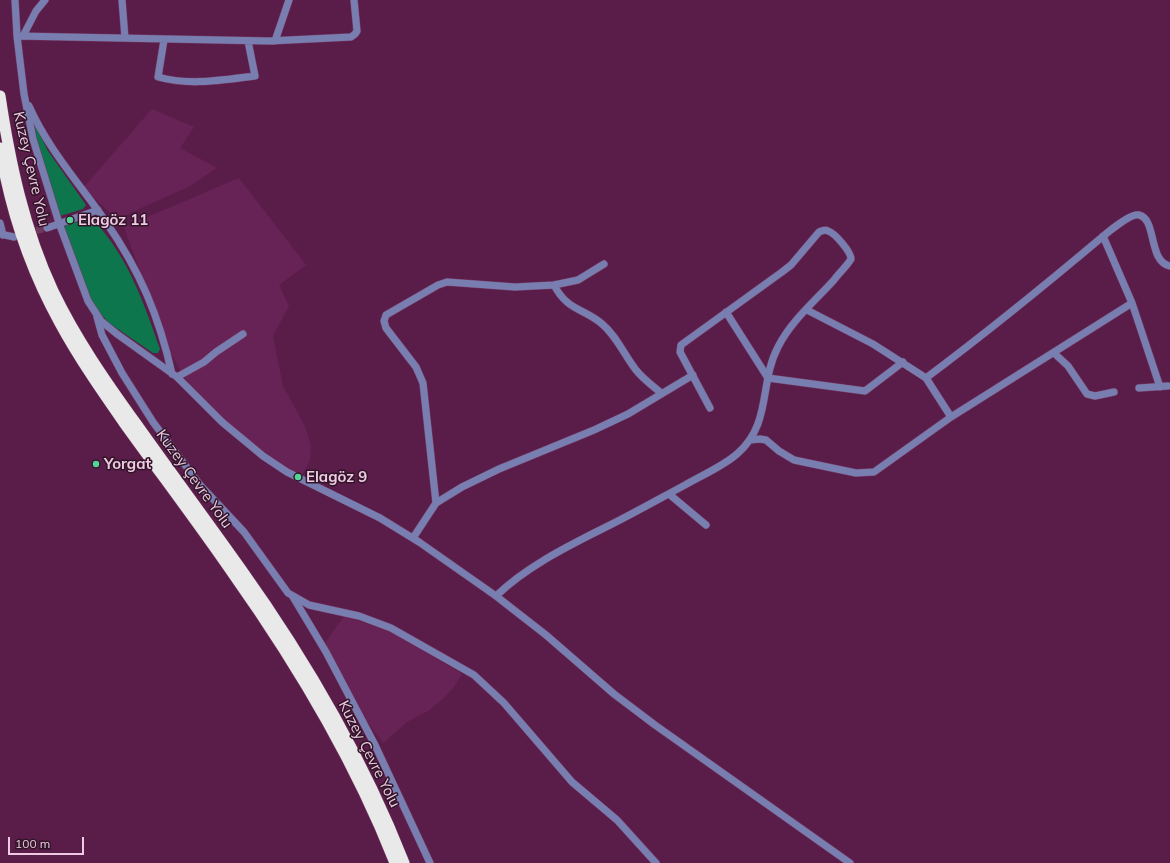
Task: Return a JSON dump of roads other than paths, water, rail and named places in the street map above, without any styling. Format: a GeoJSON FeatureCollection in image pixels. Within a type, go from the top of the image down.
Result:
{"type":"FeatureCollection","features":[{"type":"Feature","properties":{"kind":"highway","name":"Kuzey Çevre Yolu"},"geometry":{"type":"LineString","coordinates":[[0,96],[11,161],[28,227],[52,289],[67,318],[105,380],[241,568],[303,663],[351,749],[404,863]]}},
{"type":"Feature","properties":{"kind":"highway","name":"Kuzey Çevre Yolu"},"geometry":{"type":"LineString","coordinates":[[0,148],[19,226],[44,292],[59,323],[97,384],[233,573],[296,667],[343,752],[395,863]]}},
{"type":"Feature","properties":{"kind":"street"},"geometry":{"type":"LineString","coordinates":[[15,0],[20,36],[24,94],[33,139],[59,223],[88,301],[96,314],[111,330],[174,375],[222,422],[275,464],[315,487],[380,518],[413,538],[496,596],[546,635],[614,694],[720,772],[850,863]]}},
{"type":"Feature","properties":{"kind":"street"},"geometry":{"type":"LineString","coordinates":[[20,36],[45,0]]}},
{"type":"Feature","properties":{"kind":"street"},"geometry":{"type":"LineString","coordinates":[[122,0],[124,38]]}},
{"type":"Feature","properties":{"kind":"street"},"geometry":{"type":"LineString","coordinates":[[275,41],[289,0]]}},
{"type":"Feature","properties":{"kind":"street"},"geometry":{"type":"LineString","coordinates":[[20,36],[248,41],[352,37],[356,33],[357,28],[354,0]]}},
{"type":"Feature","properties":{"kind":"street"},"geometry":{"type":"LineString","coordinates":[[164,40],[158,77],[168,80],[204,83],[255,76],[248,41]]}},
{"type":"Feature","properties":{"kind":"street"},"geometry":{"type":"LineString","coordinates":[[24,94],[39,125],[56,154],[98,210],[125,251],[148,295],[164,337],[174,375]]}},
{"type":"Feature","properties":{"kind":"street"},"geometry":{"type":"LineString","coordinates":[[47,228],[98,210]]}},
{"type":"Feature","properties":{"kind":"street"},"geometry":{"type":"LineString","coordinates":[[926,378],[997,324],[1103,236],[1130,216],[1141,215],[1146,220],[1160,260],[1170,266]]}},
{"type":"Feature","properties":{"kind":"street"},"geometry":{"type":"LineString","coordinates":[[0,222],[1,235],[14,237]]}},
{"type":"Feature","properties":{"kind":"street"},"geometry":{"type":"LineString","coordinates":[[496,596],[507,586],[565,547],[669,494],[727,462],[750,440],[762,416],[772,359],[779,344],[794,323],[851,259],[849,251],[828,230],[819,232],[791,265],[681,345],[680,352],[710,408]]}},
{"type":"Feature","properties":{"kind":"street"},"geometry":{"type":"LineString","coordinates":[[1103,236],[1132,302],[1160,387]]}},
{"type":"Feature","properties":{"kind":"street"},"geometry":{"type":"LineString","coordinates":[[436,503],[423,383],[416,367],[386,328],[384,323],[386,315],[438,285],[446,282],[515,286],[554,285],[578,280],[604,264]]}},
{"type":"Feature","properties":{"kind":"street"},"geometry":{"type":"LineString","coordinates":[[554,285],[563,299],[571,307],[595,319],[606,328],[615,338],[638,373],[661,393]]}},
{"type":"Feature","properties":{"kind":"street"},"geometry":{"type":"LineString","coordinates":[[750,440],[756,438],[766,440],[779,451],[794,460],[866,474],[877,470],[950,417],[1054,353],[1132,302]]}},
{"type":"Feature","properties":{"kind":"street"},"geometry":{"type":"LineString","coordinates":[[807,310],[873,344],[926,378],[950,417]]}},
{"type":"Feature","properties":{"kind":"street"},"geometry":{"type":"LineString","coordinates":[[726,312],[768,378],[864,391],[903,362]]}},
{"type":"Feature","properties":{"kind":"street"},"geometry":{"type":"LineString","coordinates":[[96,314],[102,335],[122,373],[153,422],[200,485],[244,532],[288,593],[316,608],[349,614],[392,628],[474,675],[504,703],[572,782],[617,820],[656,863]]}},
{"type":"Feature","properties":{"kind":"street"},"geometry":{"type":"LineString","coordinates":[[174,375],[204,362],[243,334]]}},
{"type":"Feature","properties":{"kind":"street"},"geometry":{"type":"LineString","coordinates":[[1054,353],[1068,366],[1087,394],[1095,396],[1114,392]]}},
{"type":"Feature","properties":{"kind":"street"},"geometry":{"type":"LineString","coordinates":[[413,538],[436,503],[462,487],[499,469],[594,430],[628,414],[693,375]]}},
{"type":"Feature","properties":{"kind":"street"},"geometry":{"type":"LineString","coordinates":[[1139,388],[1168,386]]}},
{"type":"Feature","properties":{"kind":"street"},"geometry":{"type":"LineString","coordinates":[[669,494],[706,525]]}},
{"type":"Feature","properties":{"kind":"street"},"geometry":{"type":"LineString","coordinates":[[292,596],[326,652],[375,745],[430,863]]}},
{"type":"Feature","properties":{"kind":"tunnel"},"geometry":{"type":"LineString","coordinates":[[26,233],[47,228]]}},
{"type":"Feature","properties":{"kind":"place","name":"Elagöz 11"},"geometry":{"type":"Point","coordinates":[70,220]}},
{"type":"Feature","properties":{"kind":"place","name":"Yorgat"},"geometry":{"type":"Point","coordinates":[96,464]}},
{"type":"Feature","properties":{"kind":"place","name":"Elagöz 9"},"geometry":{"type":"Point","coordinates":[298,477]}}]}
